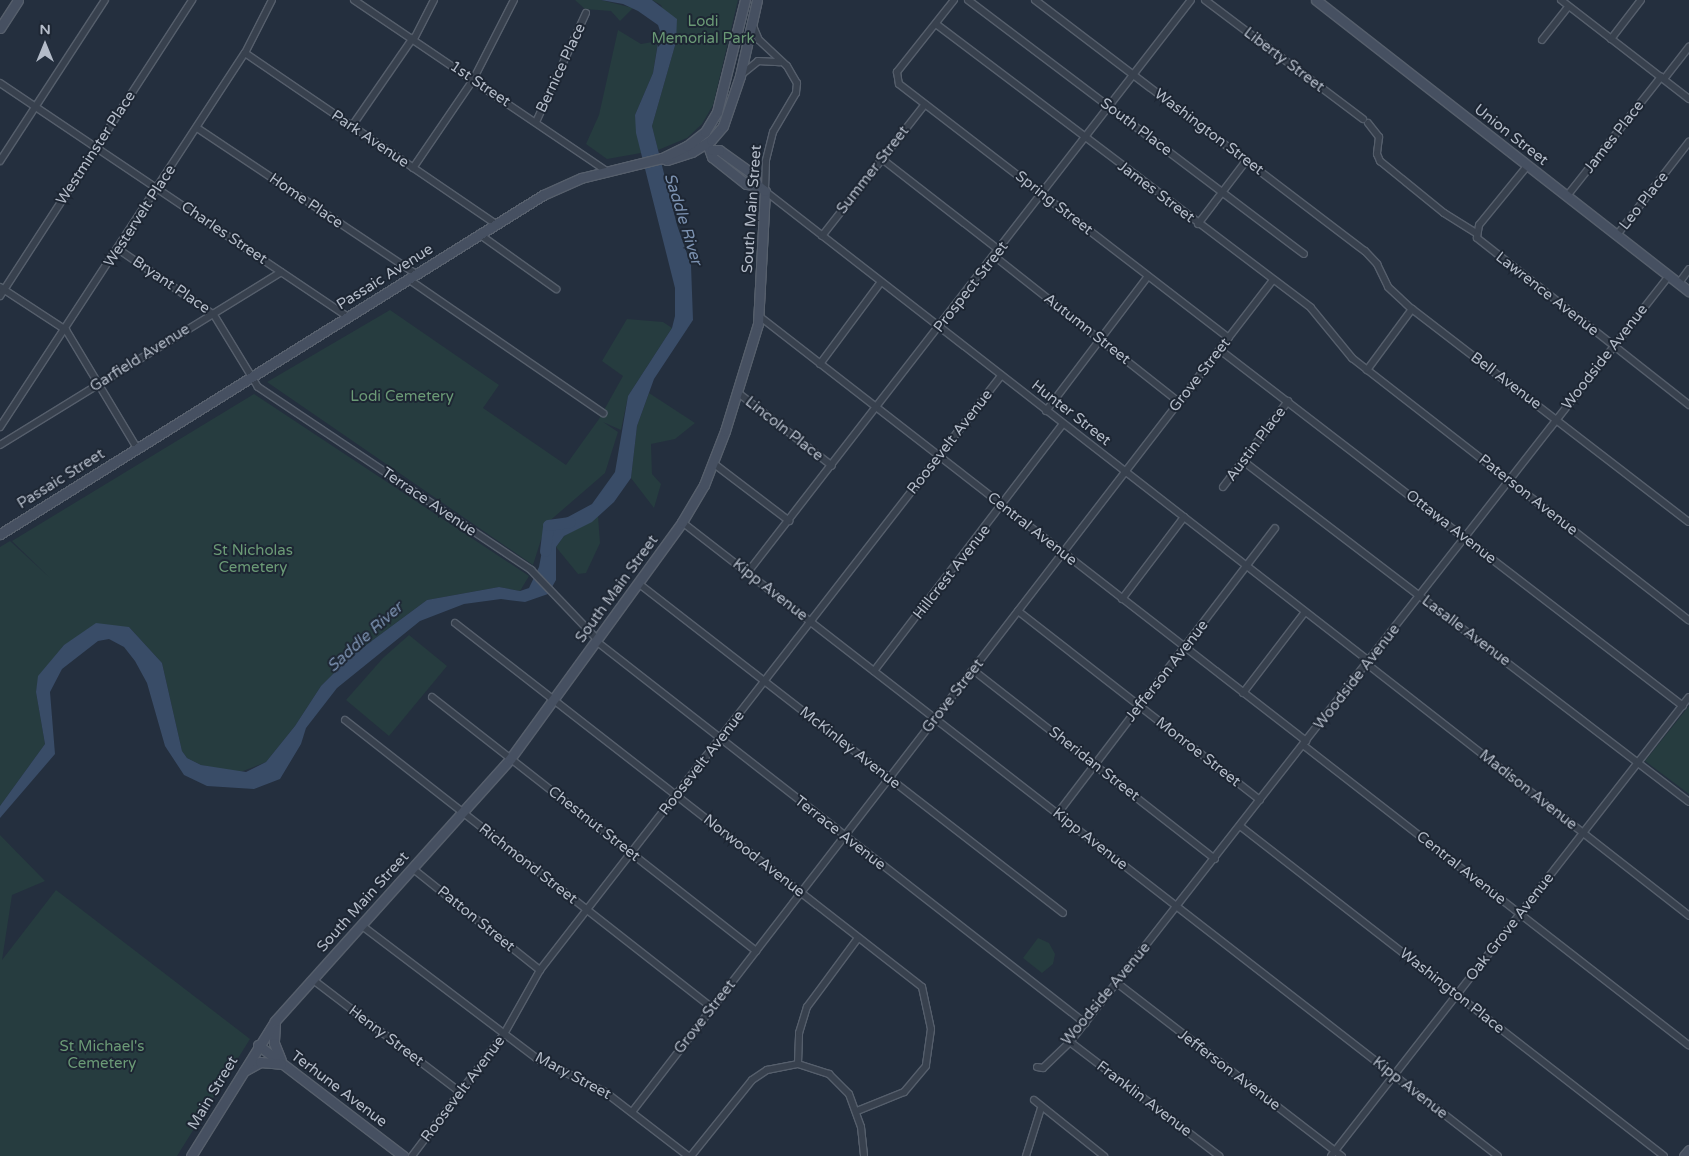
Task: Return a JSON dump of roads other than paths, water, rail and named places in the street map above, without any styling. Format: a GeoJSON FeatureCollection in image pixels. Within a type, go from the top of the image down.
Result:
{"type":"FeatureCollection","features":[{"type":"Feature","properties":{"kind":"street"},"geometry":{"type":"LineString","coordinates":[[0,28],[18,0]]}},
{"type":"Feature","properties":{"kind":"street"},"geometry":{"type":"LineString","coordinates":[[0,161],[104,0]]}},
{"type":"Feature","properties":{"kind":"street","name":"Westminster Place"},"geometry":{"type":"LineString","coordinates":[[1,291],[192,0]]}},
{"type":"Feature","properties":{"kind":"street","name":"Westervelt Place"},"geometry":{"type":"LineString","coordinates":[[0,427],[66,330],[245,53],[272,0]]}},
{"type":"Feature","properties":{"kind":"street","name":"1st Street"},"geometry":{"type":"LineString","coordinates":[[354,0],[605,170]]}},
{"type":"Feature","properties":{"kind":"street"},"geometry":{"type":"LineString","coordinates":[[352,126],[413,39],[434,0]]}},
{"type":"Feature","properties":{"kind":"street"},"geometry":{"type":"LineString","coordinates":[[413,168],[474,80],[514,0]]}},
{"type":"Feature","properties":{"kind":"street"},"geometry":{"type":"LineString","coordinates":[[665,159],[699,137],[717,112],[745,0]]}},
{"type":"Feature","properties":{"kind":"street"},"geometry":{"type":"LineString","coordinates":[[665,159],[709,147],[723,126],[740,76],[753,26],[757,0]]}},
{"type":"Feature","properties":{"kind":"street"},"geometry":{"type":"LineString","coordinates":[[936,24],[954,0]]}},
{"type":"Feature","properties":{"kind":"street","name":"South Place"},"geometry":{"type":"LineString","coordinates":[[968,0],[1304,254]]}},
{"type":"Feature","properties":{"kind":"street","name":"Washington Street"},"geometry":{"type":"LineString","coordinates":[[1035,0],[1365,251],[1378,269]]}},
{"type":"Feature","properties":{"kind":"street","name":"Prospect Street"},"geometry":{"type":"LineString","coordinates":[[748,572],[877,409],[1191,0]]}},
{"type":"Feature","properties":{"kind":"street","name":"Liberty Street"},"geometry":{"type":"LineString","coordinates":[[1205,0],[1366,121],[1379,137],[1377,154],[1380,161],[1444,213],[1476,233]]}},
{"type":"Feature","properties":{"kind":"street","name":"Union Street"},"geometry":{"type":"LineString","coordinates":[[1316,0],[1689,291]]}},
{"type":"Feature","properties":{"kind":"street"},"geometry":{"type":"LineString","coordinates":[[1561,0],[1689,99]]}},
{"type":"Feature","properties":{"kind":"street"},"geometry":{"type":"LineString","coordinates":[[1611,38],[1641,0]]}},
{"type":"Feature","properties":{"kind":"street"},"geometry":{"type":"LineString","coordinates":[[1542,40],[1568,7]]}},
{"type":"Feature","properties":{"kind":"street","name":"Bernice Place"},"geometry":{"type":"LineString","coordinates":[[536,122],[586,13]]}},
{"type":"Feature","properties":{"kind":"street","name":"Spring Street"},"geometry":{"type":"LineString","coordinates":[[936,24],[897,72],[897,81],[1229,338]]}},
{"type":"Feature","properties":{"kind":"street","name":"James Street"},"geometry":{"type":"LineString","coordinates":[[936,24],[1319,316],[1343,349],[1367,370]]}},
{"type":"Feature","properties":{"kind":"street","name":"South Main Street"},"geometry":{"type":"LineString","coordinates":[[258,1045],[275,1021],[312,979],[510,759],[682,522],[714,463],[759,316],[766,161],[773,132],[797,88],[794,75],[759,40],[753,26]]}},
{"type":"Feature","properties":{"kind":"street","name":"James Place"},"geometry":{"type":"LineString","coordinates":[[1567,196],[1689,46]]}},
{"type":"Feature","properties":{"kind":"street","name":"Park Avenue"},"geometry":{"type":"LineString","coordinates":[[245,53],[496,224]]}},
{"type":"Feature","properties":{"kind":"street"},"geometry":{"type":"LineString","coordinates":[[740,76],[754,63],[780,62]]}},
{"type":"Feature","properties":{"kind":"street","name":"Charles Street"},"geometry":{"type":"LineString","coordinates":[[0,82],[348,317]]}},
{"type":"Feature","properties":{"kind":"street","name":"Summer Street"},"geometry":{"type":"LineString","coordinates":[[822,236],[925,104]]}},
{"type":"Feature","properties":{"kind":"street","name":"Home Place"},"geometry":{"type":"LineString","coordinates":[[197,128],[412,276],[603,413]]}},
{"type":"Feature","properties":{"kind":"street","name":"Hunter Street"},"geometry":{"type":"LineString","coordinates":[[699,137],[709,147],[712,157],[746,184],[757,185],[765,191],[1247,566],[1368,663]]}},
{"type":"Feature","properties":{"kind":"street","name":"Leo Place"},"geometry":{"type":"LineString","coordinates":[[1617,235],[1689,142]]}},
{"type":"Feature","properties":{"kind":"street","name":"Passaic Avenue"},"geometry":{"type":"LineString","coordinates":[[137,448],[543,195],[605,170],[665,159]]}},
{"type":"Feature","properties":{"kind":"street"},"geometry":{"type":"LineString","coordinates":[[882,159],[999,250]]}},
{"type":"Feature","properties":{"kind":"street"},"geometry":{"type":"LineString","coordinates":[[1198,224],[1246,161]]}},
{"type":"Feature","properties":{"kind":"street"},"geometry":{"type":"LineString","coordinates":[[1476,233],[1479,225],[1528,165]]}},
{"type":"Feature","properties":{"kind":"street","name":"Lawrence Avenue"},"geometry":{"type":"LineString","coordinates":[[1476,233],[1480,242],[1689,405]]}},
{"type":"Feature","properties":{"kind":"street"},"geometry":{"type":"LineString","coordinates":[[480,234],[556,288]]}},
{"type":"Feature","properties":{"kind":"street","name":"Bryant Place"},"geometry":{"type":"LineString","coordinates":[[118,249],[213,314],[252,377]]}},
{"type":"Feature","properties":{"kind":"street","name":"Autumn Street"},"geometry":{"type":"LineString","coordinates":[[994,256],[1179,402]]}},
{"type":"Feature","properties":{"kind":"street","name":"Bell Avenue"},"geometry":{"type":"LineString","coordinates":[[1378,269],[1388,286],[1412,309],[1689,522]]}},
{"type":"Feature","properties":{"kind":"street"},"geometry":{"type":"LineString","coordinates":[[1679,283],[1689,269]]}},
{"type":"Feature","properties":{"kind":"street","name":"Garfield Avenue"},"geometry":{"type":"LineString","coordinates":[[0,445],[281,272]]}},
{"type":"Feature","properties":{"kind":"street"},"geometry":{"type":"LineString","coordinates":[[1046,411],[1148,276]]}},
{"type":"Feature","properties":{"kind":"street","name":"Woodside Avenue"},"geometry":{"type":"LineString","coordinates":[[1037,1068],[1043,1068],[1070,1042],[1669,276]]}},
{"type":"Feature","properties":{"kind":"street","name":"Grove Street"},"geometry":{"type":"LineString","coordinates":[[632,1112],[1273,280]]}},
{"type":"Feature","properties":{"kind":"street"},"geometry":{"type":"LineString","coordinates":[[820,364],[881,282]]}},
{"type":"Feature","properties":{"kind":"street"},"geometry":{"type":"LineString","coordinates":[[1,291],[66,330],[137,448]]}},
{"type":"Feature","properties":{"kind":"street"},"geometry":{"type":"LineString","coordinates":[[1367,370],[1412,309]]}},
{"type":"Feature","properties":{"kind":"street","name":"Central Avenue"},"geometry":{"type":"LineString","coordinates":[[759,316],[1186,648],[1520,915],[1689,1046]]}},
{"type":"Feature","properties":{"kind":"street","name":"Ottawa Avenue"},"geometry":{"type":"LineString","coordinates":[[1220,350],[1683,706]]}},
{"type":"Feature","properties":{"kind":"street","name":"Paterson Avenue"},"geometry":{"type":"LineString","coordinates":[[1367,370],[1689,620]]}},
{"type":"Feature","properties":{"kind":"street","name":"Roosevelt Avenue"},"geometry":{"type":"LineString","coordinates":[[412,1156],[504,1034],[540,970],[1001,376]]}},
{"type":"Feature","properties":{"kind":"street","name":"Terrace Avenue"},"geometry":{"type":"LineString","coordinates":[[252,377],[258,387],[531,570],[551,588],[596,640],[1085,1023]]}},
{"type":"Feature","properties":{"kind":"street","name":"Lincoln Place"},"geometry":{"type":"LineString","coordinates":[[737,392],[832,466]]}},
{"type":"Feature","properties":{"kind":"street","name":"Austin Place"},"geometry":{"type":"LineString","coordinates":[[1223,487],[1288,401]]}},
{"type":"Feature","properties":{"kind":"street","name":"Hillcrest Avenue"},"geometry":{"type":"LineString","coordinates":[[874,671],[1003,507],[1063,424]]}},
{"type":"Feature","properties":{"kind":"street","name":"Passaic Street"},"geometry":{"type":"LineString","coordinates":[[0,534],[137,448]]}},
{"type":"Feature","properties":{"kind":"street","name":"Lasalle Avenue"},"geometry":{"type":"LineString","coordinates":[[1243,461],[1689,802]]}},
{"type":"Feature","properties":{"kind":"street"},"geometry":{"type":"LineString","coordinates":[[714,463],[789,521]]}},
{"type":"Feature","properties":{"kind":"street"},"geometry":{"type":"LineString","coordinates":[[1122,599],[1184,517]]}},
{"type":"Feature","properties":{"kind":"street","name":"Kipp Avenue"},"geometry":{"type":"LineString","coordinates":[[682,522],[1498,1156]]}},
{"type":"Feature","properties":{"kind":"street","name":"Jefferson Avenue"},"geometry":{"type":"LineString","coordinates":[[1058,813],[1186,648],[1275,528]]}},
{"type":"Feature","properties":{"kind":"street","name":"McKinley Avenue"},"geometry":{"type":"LineString","coordinates":[[638,583],[1063,913]]}},
{"type":"Feature","properties":{"kind":"street","name":"Monroe Street"},"geometry":{"type":"LineString","coordinates":[[1018,611],[1260,800]]}},
{"type":"Feature","properties":{"kind":"street"},"geometry":{"type":"LineString","coordinates":[[1243,693],[1305,612]]}},
{"type":"Feature","properties":{"kind":"street","name":"Norwood Avenue"},"geometry":{"type":"LineString","coordinates":[[455,622],[922,988],[928,1006],[932,1044],[926,1066],[910,1088],[893,1099],[857,1110]]}},
{"type":"Feature","properties":{"kind":"street","name":"Madison Avenue"},"geometry":{"type":"LineString","coordinates":[[1368,663],[1689,916]]}},
{"type":"Feature","properties":{"kind":"street","name":"Sheridan Street"},"geometry":{"type":"LineString","coordinates":[[973,670],[1215,859]]}},
{"type":"Feature","properties":{"kind":"street","name":"Chestnut Street"},"geometry":{"type":"LineString","coordinates":[[432,697],[756,951]]}},
{"type":"Feature","properties":{"kind":"street","name":"Oak Grove Avenue"},"geometry":{"type":"LineString","coordinates":[[1333,1153],[1392,1075],[1457,995],[1689,698]]}},
{"type":"Feature","properties":{"kind":"street","name":"Richmond Street"},"geometry":{"type":"LineString","coordinates":[[345,720],[712,1008]]}},
{"type":"Feature","properties":{"kind":"street","name":"Washington Place"},"geometry":{"type":"LineString","coordinates":[[1240,826],[1664,1156]]}},
{"type":"Feature","properties":{"kind":"street","name":"Patton Street"},"geometry":{"type":"LineString","coordinates":[[412,868],[540,970]]}},
{"type":"Feature","properties":{"kind":"street","name":"Mary Street"},"geometry":{"type":"LineString","coordinates":[[361,925],[504,1034],[552,1068],[605,1092],[689,1156]]}},
{"type":"Feature","properties":{"kind":"street"},"geometry":{"type":"LineString","coordinates":[[798,1064],[799,1033],[807,1008],[858,938]]}},
{"type":"Feature","properties":{"kind":"street","name":"Henry Street"},"geometry":{"type":"LineString","coordinates":[[312,979],[460,1092]]}},
{"type":"Feature","properties":{"kind":"street","name":"Jefferson Avenue"},"geometry":{"type":"LineString","coordinates":[[1116,983],[1333,1153],[1342,1156]]}},
{"type":"Feature","properties":{"kind":"street"},"geometry":{"type":"LineString","coordinates":[[275,1021],[274,1043],[284,1064]]}},
{"type":"Feature","properties":{"kind":"street","name":"Franklin Avenue"},"geometry":{"type":"LineString","coordinates":[[1070,1042],[1219,1156]]}},
{"type":"Feature","properties":{"kind":"street","name":"Terhune Avenue"},"geometry":{"type":"LineString","coordinates":[[258,1045],[403,1156]]}},
{"type":"Feature","properties":{"kind":"street","name":"Main Street"},"geometry":{"type":"LineString","coordinates":[[191,1156],[258,1045]]}},
{"type":"Feature","properties":{"kind":"street"},"geometry":{"type":"LineString","coordinates":[[242,1072],[260,1062],[284,1064]]}},
{"type":"Feature","properties":{"kind":"street"},"geometry":{"type":"LineString","coordinates":[[689,1156],[752,1080],[767,1070],[798,1064],[837,1080],[850,1094],[857,1110],[864,1156]]}},
{"type":"Feature","properties":{"kind":"street"},"geometry":{"type":"LineString","coordinates":[[1034,1100],[1041,1108],[1104,1156]]}},
{"type":"Feature","properties":{"kind":"street"},"geometry":{"type":"LineString","coordinates":[[1026,1156],[1041,1108]]}},
{"type":"Feature","properties":{"kind":"street"},"geometry":{"type":"LineString","coordinates":[[1684,1156],[1689,1150]]}},
{"type":"Feature","properties":{"kind":"water","name":"Saddle River"},"geometry":{"type":"Polygon","coordinates":[[[601,0],[652,0],[677,19],[676,42],[652,126],[677,225],[691,265],[693,320],[654,379],[637,426],[631,478],[614,502],[592,522],[564,536],[556,547],[556,580],[548,594],[525,602],[501,599],[464,604],[420,621],[337,688],[306,728],[301,744],[280,779],[254,789],[207,786],[184,775],[165,746],[147,683],[135,661],[124,647],[109,639],[98,641],[62,669],[50,692],[55,754],[0,818],[0,806],[45,744],[36,692],[38,676],[64,645],[96,623],[129,627],[162,663],[182,751],[187,758],[201,765],[246,772],[266,762],[295,726],[321,686],[350,657],[427,600],[499,587],[520,591],[529,588],[539,567],[545,535],[553,525],[592,504],[615,472],[628,396],[672,328],[675,316],[675,288],[636,133],[635,115],[653,73],[660,31],[658,25],[638,11],[623,4],[601,0]]]}},
{"type":"Feature","properties":{"kind":"waterway","name":"Saddle River"},"geometry":{"type":"LineString","coordinates":[[545,551],[548,525],[570,522]]}},
{"type":"Feature","properties":{"kind":"park label","name":"Lodi Memorial Park"},"geometry":{"type":"Point","coordinates":[703,30]}},
{"type":"Feature","properties":{"kind":"park label","name":"Lodi Cemetery"},"geometry":{"type":"Point","coordinates":[402,397]}},
{"type":"Feature","properties":{"kind":"park label","name":"St Nicholas Cemetery"},"geometry":{"type":"Point","coordinates":[253,558]}},
{"type":"Feature","properties":{"kind":"park label","name":"St Michael's Cemetery"},"geometry":{"type":"Point","coordinates":[102,1054]}}]}
